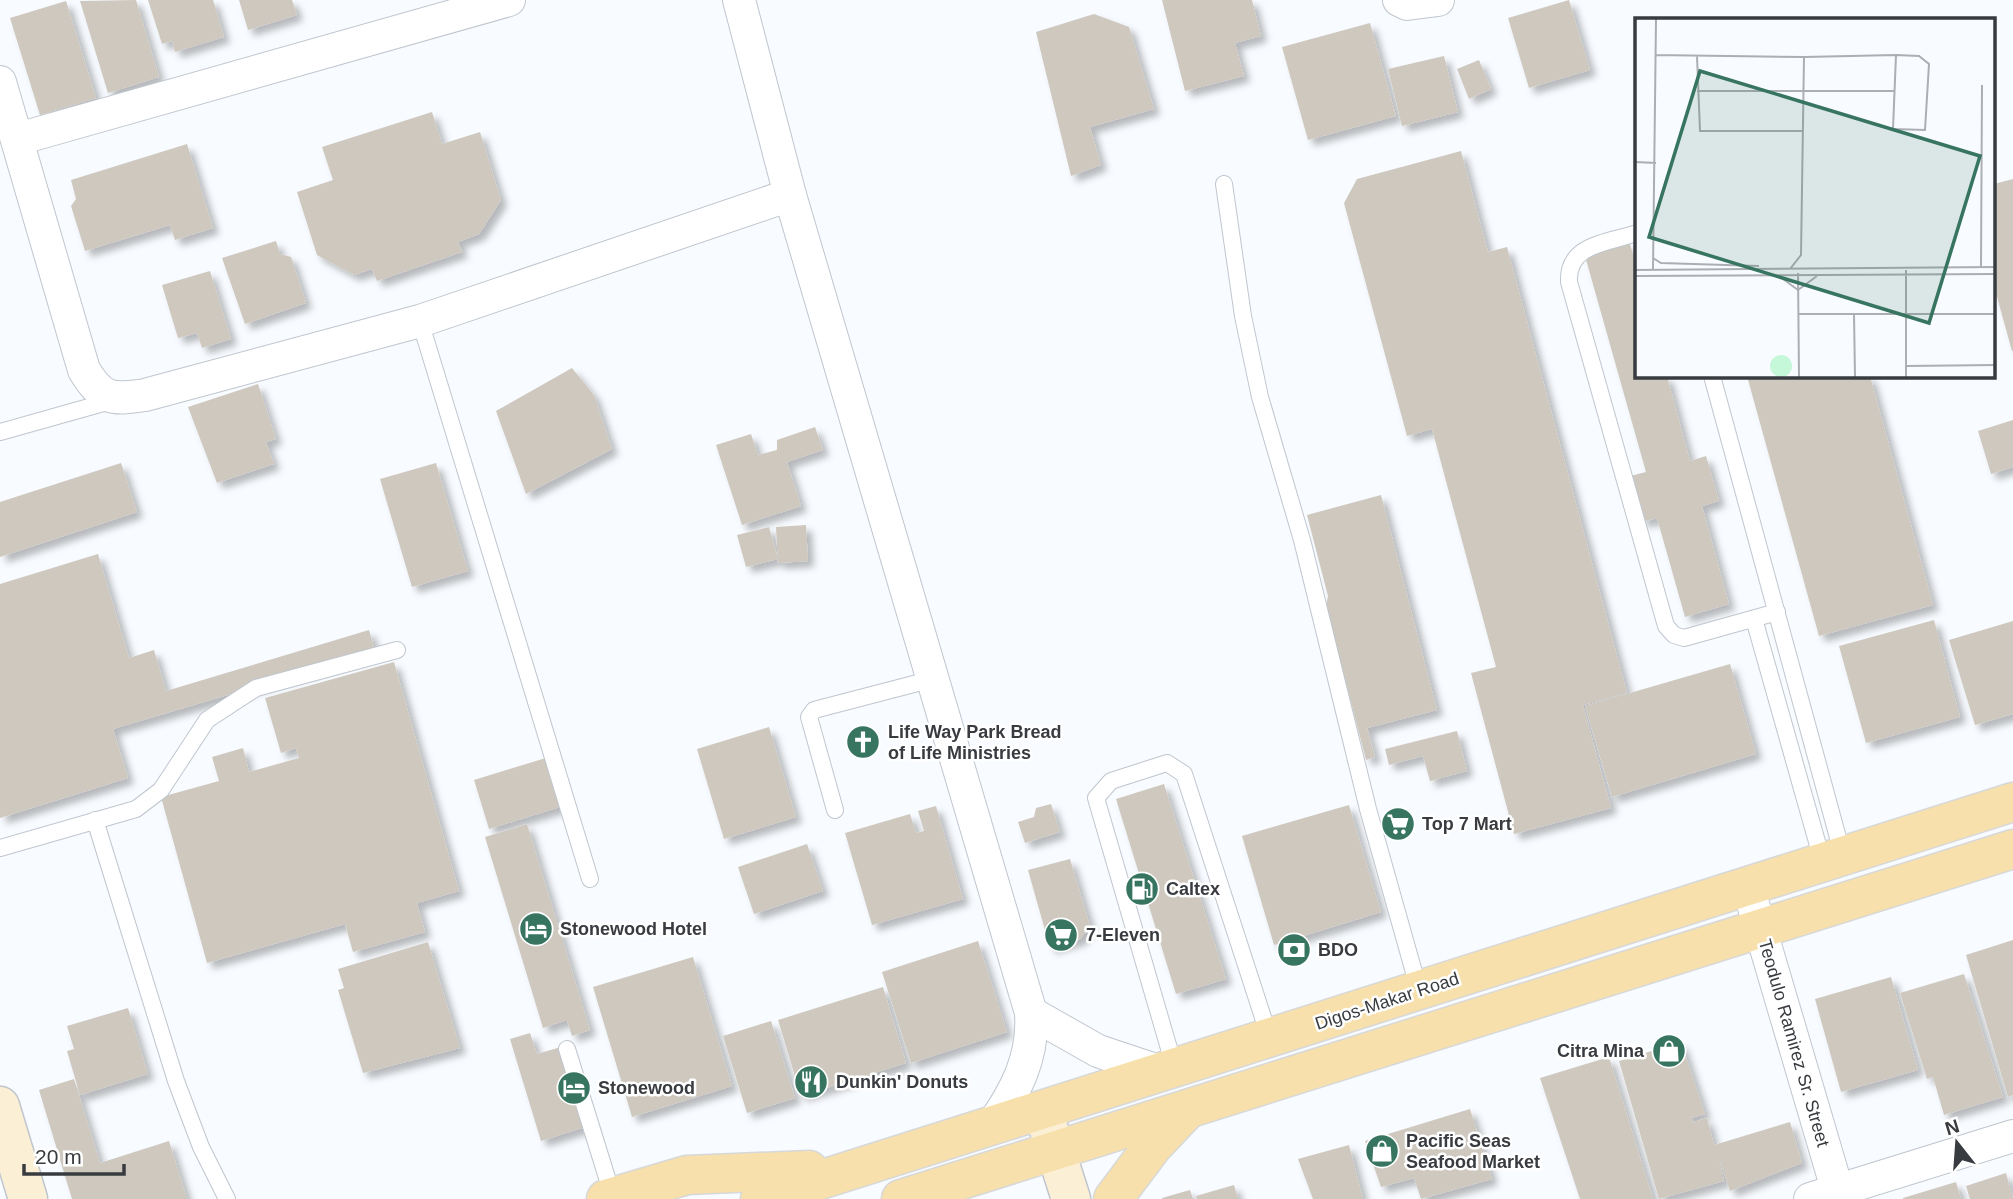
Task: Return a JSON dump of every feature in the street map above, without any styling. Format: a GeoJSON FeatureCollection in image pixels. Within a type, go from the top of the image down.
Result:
{"type":"FeatureCollection","features":[{"type":"Feature","properties":{"kind":"main road","name":"Digos-Makar Road"},"geometry":{"type":"LineString","coordinates":[[760,1199],[2013,802]]}},
{"type":"Feature","properties":{"kind":"main road"},"geometry":{"type":"LineString","coordinates":[[920,1197],[1056,1151],[2013,849]]}},
{"type":"Feature","properties":{"kind":"main road"},"geometry":{"type":"LineString","coordinates":[[0,1106],[28,1199]]}},
{"type":"Feature","properties":{"kind":"main road"},"geometry":{"type":"LineString","coordinates":[[1112,1199],[1152,1147],[1186,1110]]}},
{"type":"Feature","properties":{"kind":"main road"},"geometry":{"type":"LineString","coordinates":[[1043,1111],[1071,1199]]}},
{"type":"Feature","properties":{"kind":"main road"},"geometry":{"type":"LineString","coordinates":[[610,1198],[687,1175],[867,1166]]}},
{"type":"Feature","properties":{"kind":"street"},"geometry":{"type":"LineString","coordinates":[[18,139],[509,0]]}},
{"type":"Feature","properties":{"kind":"street"},"geometry":{"type":"LineString","coordinates":[[739,0],[790,195],[1031,1013],[1033,1038],[1027,1062],[1016,1088],[990,1128]]}},
{"type":"Feature","properties":{"kind":"street"},"geometry":{"type":"LineString","coordinates":[[1399,0],[1407,4],[1438,0]]}},
{"type":"Feature","properties":{"kind":"street"},"geometry":{"type":"LineString","coordinates":[[0,82],[84,370],[96,389],[116,399],[145,396],[420,321],[790,195]]}},
{"type":"Feature","properties":{"kind":"street","name":"Teodulo Ramirez Sr. Street"},"geometry":{"type":"LineString","coordinates":[[1748,887],[1829,1196]]}},
{"type":"Feature","properties":{"kind":"street"},"geometry":{"type":"LineString","coordinates":[[1031,1013],[1098,1051],[1169,1071]]}},
{"type":"Feature","properties":{"kind":"street"},"geometry":{"type":"LineString","coordinates":[[1829,1196],[2013,1136]]}},
{"type":"Feature","properties":{"kind":"lane"},"geometry":{"type":"LineString","coordinates":[[1224,184],[1243,316],[1260,397],[1302,540],[1368,809],[1420,991]]}},
{"type":"Feature","properties":{"kind":"lane"},"geometry":{"type":"LineString","coordinates":[[1635,234],[1584,250],[1573,257],[1569,268],[1569,282],[1666,626],[1674,635],[1684,638],[1777,612]]}},
{"type":"Feature","properties":{"kind":"lane"},"geometry":{"type":"LineString","coordinates":[[420,321],[590,879]]}},
{"type":"Feature","properties":{"kind":"lane"},"geometry":{"type":"LineString","coordinates":[[1713,378],[1777,612],[1833,860]]}},
{"type":"Feature","properties":{"kind":"lane"},"geometry":{"type":"LineString","coordinates":[[0,432],[116,399]]}},
{"type":"Feature","properties":{"kind":"lane"},"geometry":{"type":"LineString","coordinates":[[1754,619],[1833,860]]}},
{"type":"Feature","properties":{"kind":"lane"},"geometry":{"type":"LineString","coordinates":[[0,848],[136,809],[161,790],[207,720],[256,688],[397,650]]}},
{"type":"Feature","properties":{"kind":"lane"},"geometry":{"type":"LineString","coordinates":[[835,810],[812,734],[809,717],[814,710],[933,679]]}},
{"type":"Feature","properties":{"kind":"lane"},"geometry":{"type":"LineString","coordinates":[[1169,1071],[1096,799],[1111,781],[1167,764],[1184,774],[1270,1038]]}},
{"type":"Feature","properties":{"kind":"lane"},"geometry":{"type":"LineString","coordinates":[[95,820],[176,1081],[201,1147],[227,1199]]}},
{"type":"Feature","properties":{"kind":"lane"},"geometry":{"type":"LineString","coordinates":[[566,1049],[610,1198]]}},
{"type":"Feature","properties":{"kind":"building"},"geometry":{"type":"Polygon","coordinates":[[[136,0],[159,77],[108,93],[80,1],[136,0]]]}},
{"type":"Feature","properties":{"kind":"building"},"geometry":{"type":"Polygon","coordinates":[[[148,0],[213,0],[224,37],[175,52],[172,41],[162,44],[148,0]]]}},
{"type":"Feature","properties":{"kind":"building"},"geometry":{"type":"Polygon","coordinates":[[[239,0],[292,0],[297,15],[248,30],[239,0]]]}},
{"type":"Feature","properties":{"kind":"building"},"geometry":{"type":"Polygon","coordinates":[[[1162,0],[1252,0],[1261,36],[1235,43],[1244,76],[1185,91],[1162,0]]]}},
{"type":"Feature","properties":{"kind":"building"},"geometry":{"type":"Polygon","coordinates":[[[1569,0],[1590,70],[1529,88],[1508,18],[1569,0]]]}},
{"type":"Feature","properties":{"kind":"building"},"geometry":{"type":"Polygon","coordinates":[[[66,1],[96,98],[40,115],[10,18],[66,1]]]}},
{"type":"Feature","properties":{"kind":"building"},"geometry":{"type":"Polygon","coordinates":[[[1094,14],[1129,27],[1154,109],[1090,127],[1101,165],[1071,176],[1036,32],[1094,14]]]}},
{"type":"Feature","properties":{"kind":"building"},"geometry":{"type":"Polygon","coordinates":[[[1370,23],[1396,116],[1308,140],[1282,47],[1370,23]]]}},
{"type":"Feature","properties":{"kind":"building"},"geometry":{"type":"Polygon","coordinates":[[[1444,56],[1458,112],[1402,126],[1388,69],[1444,56]]]}},
{"type":"Feature","properties":{"kind":"building"},"geometry":{"type":"Polygon","coordinates":[[[1479,60],[1491,89],[1469,99],[1457,69],[1479,60]]]}},
{"type":"Feature","properties":{"kind":"building"},"geometry":{"type":"Polygon","coordinates":[[[432,112],[442,144],[480,132],[501,200],[479,234],[458,242],[462,252],[377,281],[372,269],[354,275],[317,255],[297,192],[333,180],[322,147],[432,112]]]}},
{"type":"Feature","properties":{"kind":"building"},"geometry":{"type":"Polygon","coordinates":[[[187,144],[213,228],[175,240],[170,225],[85,251],[71,206],[76,199],[71,180],[187,144]]]}},
{"type":"Feature","properties":{"kind":"building"},"geometry":{"type":"Polygon","coordinates":[[[1461,151],[1488,252],[1507,247],[1627,693],[1583,705],[1611,808],[1514,834],[1471,673],[1496,667],[1432,429],[1407,436],[1344,203],[1357,179],[1461,151]]]}},
{"type":"Feature","properties":{"kind":"building"},"geometry":{"type":"Polygon","coordinates":[[[2013,179],[2013,351],[1996,293],[1996,183],[2013,179]]]}},
{"type":"Feature","properties":{"kind":"building"},"geometry":{"type":"Polygon","coordinates":[[[276,241],[280,254],[291,257],[306,303],[245,324],[222,258],[276,241]]]}},
{"type":"Feature","properties":{"kind":"building"},"geometry":{"type":"Polygon","coordinates":[[[1630,244],[1635,262],[1635,378],[1668,378],[1690,461],[1706,456],[1719,501],[1702,506],[1729,604],[1685,617],[1657,518],[1642,522],[1630,476],[1646,472],[1585,256],[1630,244]]]}},
{"type":"Feature","properties":{"kind":"building"},"geometry":{"type":"Polygon","coordinates":[[[210,271],[231,339],[202,348],[197,333],[178,338],[162,285],[210,271]]]}},
{"type":"Feature","properties":{"kind":"building"},"geometry":{"type":"Polygon","coordinates":[[[572,368],[594,395],[612,449],[526,494],[496,411],[572,368]]]}},
{"type":"Feature","properties":{"kind":"building"},"geometry":{"type":"Polygon","coordinates":[[[1748,378],[1871,378],[1933,605],[1819,636],[1748,378]]]}},
{"type":"Feature","properties":{"kind":"building"},"geometry":{"type":"Polygon","coordinates":[[[258,384],[276,439],[266,442],[274,464],[217,483],[188,407],[258,384]]]}},
{"type":"Feature","properties":{"kind":"building"},"geometry":{"type":"Polygon","coordinates":[[[2013,420],[2013,467],[1991,474],[1978,431],[2013,420]]]}},
{"type":"Feature","properties":{"kind":"building"},"geometry":{"type":"Polygon","coordinates":[[[815,427],[823,450],[787,462],[801,506],[742,525],[716,445],[751,434],[758,455],[777,450],[777,440],[815,427]]]}},
{"type":"Feature","properties":{"kind":"building"},"geometry":{"type":"Polygon","coordinates":[[[121,463],[137,512],[0,557],[0,502],[121,463]]]}},
{"type":"Feature","properties":{"kind":"building"},"geometry":{"type":"Polygon","coordinates":[[[436,463],[468,571],[412,587],[380,479],[436,463]]]}},
{"type":"Feature","properties":{"kind":"building"},"geometry":{"type":"Polygon","coordinates":[[[1381,495],[1437,710],[1367,728],[1375,757],[1366,760],[1326,606],[1328,596],[1307,515],[1381,495]]]}},
{"type":"Feature","properties":{"kind":"building"},"geometry":{"type":"Polygon","coordinates":[[[806,525],[808,561],[778,563],[776,527],[806,525]]]}},
{"type":"Feature","properties":{"kind":"building"},"geometry":{"type":"Polygon","coordinates":[[[769,527],[778,559],[746,567],[737,535],[769,527]]]}},
{"type":"Feature","properties":{"kind":"building"},"geometry":{"type":"Polygon","coordinates":[[[98,554],[129,658],[154,650],[166,691],[369,630],[375,651],[113,729],[128,778],[0,818],[0,584],[98,554]]]}},
{"type":"Feature","properties":{"kind":"building"},"geometry":{"type":"Polygon","coordinates":[[[1934,620],[1960,717],[1866,743],[1839,646],[1934,620]]]}},
{"type":"Feature","properties":{"kind":"building"},"geometry":{"type":"Polygon","coordinates":[[[2013,621],[2013,714],[1975,725],[1949,640],[2013,621]]]}},
{"type":"Feature","properties":{"kind":"building"},"geometry":{"type":"Polygon","coordinates":[[[394,662],[459,891],[417,903],[425,932],[353,952],[345,924],[207,963],[161,797],[219,781],[212,757],[243,748],[249,772],[299,758],[296,748],[281,753],[265,698],[394,662]]]}},
{"type":"Feature","properties":{"kind":"building"},"geometry":{"type":"Polygon","coordinates":[[[1730,664],[1756,754],[1612,797],[1585,706],[1730,664]]]}},
{"type":"Feature","properties":{"kind":"building"},"geometry":{"type":"Polygon","coordinates":[[[769,727],[796,817],[724,839],[697,749],[769,727]]]}},
{"type":"Feature","properties":{"kind":"building"},"geometry":{"type":"Polygon","coordinates":[[[1457,731],[1467,771],[1430,781],[1423,756],[1389,765],[1385,749],[1457,731]]]}},
{"type":"Feature","properties":{"kind":"building"},"geometry":{"type":"Polygon","coordinates":[[[549,757],[563,806],[489,829],[474,780],[549,757]]]}},
{"type":"Feature","properties":{"kind":"building"},"geometry":{"type":"Polygon","coordinates":[[[1164,784],[1226,979],[1176,994],[1116,799],[1164,784]]]}},
{"type":"Feature","properties":{"kind":"building"},"geometry":{"type":"Polygon","coordinates":[[[1051,804],[1060,832],[1025,843],[1018,822],[1034,817],[1036,808],[1051,804]]]}},
{"type":"Feature","properties":{"kind":"building"},"geometry":{"type":"Polygon","coordinates":[[[1349,805],[1381,912],[1274,945],[1242,836],[1349,805]]]}},
{"type":"Feature","properties":{"kind":"building"},"geometry":{"type":"Polygon","coordinates":[[[936,806],[963,899],[872,925],[845,833],[910,814],[916,833],[924,831],[918,811],[936,806]]]}},
{"type":"Feature","properties":{"kind":"building","name":"Stonewood Hotel"},"geometry":{"type":"Polygon","coordinates":[[[527,824],[590,1030],[572,1036],[567,1020],[543,1028],[485,837],[527,824]]]}},
{"type":"Feature","properties":{"kind":"building"},"geometry":{"type":"Polygon","coordinates":[[[807,844],[823,891],[754,914],[738,867],[807,844]]]}},
{"type":"Feature","properties":{"kind":"building"},"geometry":{"type":"Polygon","coordinates":[[[1070,859],[1090,926],[1080,939],[1050,948],[1028,870],[1070,859]]]}},
{"type":"Feature","properties":{"kind":"building"},"geometry":{"type":"Polygon","coordinates":[[[2013,940],[2013,1095],[2008,1097],[1966,955],[2013,940]]]}},
{"type":"Feature","properties":{"kind":"building"},"geometry":{"type":"Polygon","coordinates":[[[978,941],[1007,1032],[911,1063],[882,972],[978,941]]]}},
{"type":"Feature","properties":{"kind":"building"},"geometry":{"type":"Polygon","coordinates":[[[428,942],[460,1048],[363,1073],[338,990],[344,988],[338,969],[428,942]]]}},
{"type":"Feature","properties":{"kind":"building"},"geometry":{"type":"Polygon","coordinates":[[[693,957],[732,1086],[632,1117],[593,987],[693,957]]]}},
{"type":"Feature","properties":{"kind":"building"},"geometry":{"type":"Polygon","coordinates":[[[1964,974],[2003,1097],[1944,1115],[1933,1077],[1927,1079],[1900,993],[1964,974]]]}},
{"type":"Feature","properties":{"kind":"building"},"geometry":{"type":"Polygon","coordinates":[[[1891,977],[1918,1070],[1841,1092],[1815,999],[1891,977]]]}},
{"type":"Feature","properties":{"kind":"building"},"geometry":{"type":"Polygon","coordinates":[[[883,987],[906,1063],[801,1096],[778,1020],[883,987]]]}},
{"type":"Feature","properties":{"kind":"building"},"geometry":{"type":"Polygon","coordinates":[[[128,1008],[148,1074],[80,1095],[67,1051],[74,1049],[67,1026],[128,1008]]]}},
{"type":"Feature","properties":{"kind":"building"},"geometry":{"type":"Polygon","coordinates":[[[771,1021],[795,1098],[747,1113],[723,1036],[771,1021]]]}},
{"type":"Feature","properties":{"kind":"building"},"geometry":{"type":"Polygon","coordinates":[[[530,1033],[537,1054],[561,1047],[585,1127],[541,1141],[510,1039],[530,1033]]]}},
{"type":"Feature","properties":{"kind":"building"},"geometry":{"type":"Polygon","coordinates":[[[1681,1042],[1705,1114],[1691,1118],[1694,1122],[1707,1118],[1714,1145],[1790,1122],[1802,1163],[1730,1191],[1719,1158],[1724,1181],[1659,1199],[1619,1061],[1681,1042]]]}},
{"type":"Feature","properties":{"kind":"building"},"geometry":{"type":"Polygon","coordinates":[[[1609,1057],[1653,1199],[1580,1199],[1540,1078],[1609,1057]]]}},
{"type":"Feature","properties":{"kind":"building"},"geometry":{"type":"Polygon","coordinates":[[[74,1079],[100,1163],[169,1141],[187,1199],[72,1199],[39,1090],[74,1079]]]}},
{"type":"Feature","properties":{"kind":"building"},"geometry":{"type":"Polygon","coordinates":[[[1470,1109],[1492,1179],[1421,1199],[1414,1178],[1381,1187],[1365,1141],[1470,1109]]]}},
{"type":"Feature","properties":{"kind":"building"},"geometry":{"type":"Polygon","coordinates":[[[1349,1145],[1363,1199],[1313,1199],[1298,1159],[1349,1145]]]}},
{"type":"Feature","properties":{"kind":"building"},"geometry":{"type":"Polygon","coordinates":[[[2006,1173],[2013,1199],[1970,1199],[1966,1186],[2006,1173]]]}},
{"type":"Feature","properties":{"kind":"building"},"geometry":{"type":"Polygon","coordinates":[[[1956,1182],[1961,1199],[1903,1199],[1903,1198],[1956,1182]]]}},
{"type":"Feature","properties":{"kind":"building"},"geometry":{"type":"Polygon","coordinates":[[[1234,1185],[1238,1199],[1197,1199],[1196,1196],[1234,1185]]]}},
{"type":"Feature","properties":{"kind":"building"},"geometry":{"type":"Polygon","coordinates":[[[1190,1190],[1193,1199],[1162,1199],[1162,1198],[1190,1190]]]}},
{"type":"Feature","properties":{"kind":"place","name":"Life Way Park Bread of Life Ministries"},"geometry":{"type":"Point","coordinates":[863,742]}},
{"type":"Feature","properties":{"kind":"place","name":"Top 7 Mart"},"geometry":{"type":"Point","coordinates":[1398,824]}},
{"type":"Feature","properties":{"kind":"place","name":"Caltex"},"geometry":{"type":"Point","coordinates":[1142,889]}},
{"type":"Feature","properties":{"kind":"place","name":"Stonewood Hotel"},"geometry":{"type":"Point","coordinates":[536,929]}},
{"type":"Feature","properties":{"kind":"place","name":"7-Eleven"},"geometry":{"type":"Point","coordinates":[1061,935]}},
{"type":"Feature","properties":{"kind":"place","name":"BDO"},"geometry":{"type":"Point","coordinates":[1294,950]}},
{"type":"Feature","properties":{"kind":"place","name":"Citra Mina"},"geometry":{"type":"Point","coordinates":[1669,1051]}},
{"type":"Feature","properties":{"kind":"place","name":"Dunkin' Donuts"},"geometry":{"type":"Point","coordinates":[811,1082]}},
{"type":"Feature","properties":{"kind":"place","name":"Stonewood"},"geometry":{"type":"Point","coordinates":[574,1088]}},
{"type":"Feature","properties":{"kind":"place","name":"Pacific Seas Seafood Market"},"geometry":{"type":"Point","coordinates":[1382,1151]}}]}
